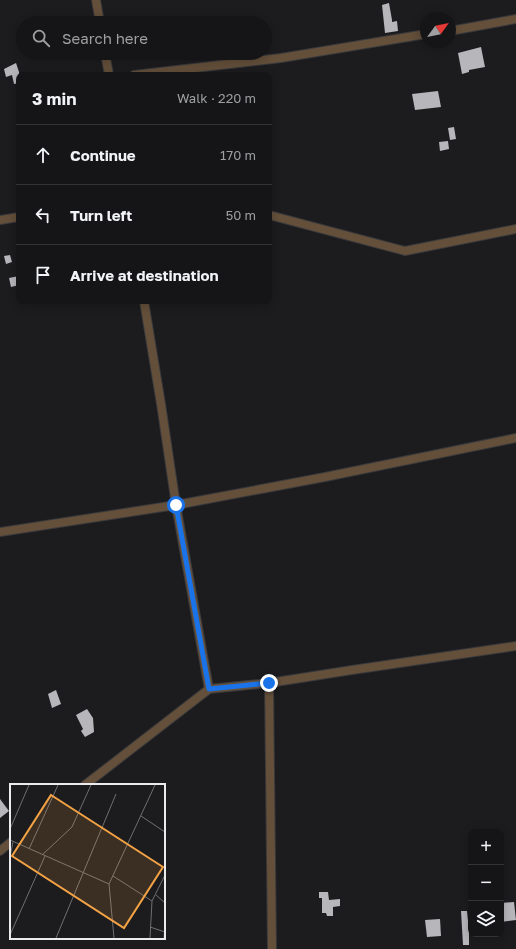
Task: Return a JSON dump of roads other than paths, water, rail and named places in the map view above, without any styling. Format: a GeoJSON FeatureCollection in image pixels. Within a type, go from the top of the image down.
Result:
{"type":"FeatureCollection","features":[{"type":"Feature","properties":{"kind":"street"},"geometry":{"type":"LineString","coordinates":[[96,0],[99,16]]}},
{"type":"Feature","properties":{"kind":"street"},"geometry":{"type":"LineString","coordinates":[[456,30],[516,19]]}},
{"type":"Feature","properties":{"kind":"street"},"geometry":{"type":"LineString","coordinates":[[272,59],[420,35]]}},
{"type":"Feature","properties":{"kind":"street"},"geometry":{"type":"LineString","coordinates":[[106,60],[108,72]]}},
{"type":"Feature","properties":{"kind":"street"},"geometry":{"type":"LineString","coordinates":[[160,72],[264,60]]}},
{"type":"Feature","properties":{"kind":"street"},"geometry":{"type":"LineString","coordinates":[[272,216],[405,251],[516,229]]}},
{"type":"Feature","properties":{"kind":"street"},"geometry":{"type":"LineString","coordinates":[[0,220],[16,217]]}},
{"type":"Feature","properties":{"kind":"street"},"geometry":{"type":"LineString","coordinates":[[144,304],[176,505],[209,689]]}},
{"type":"Feature","properties":{"kind":"street"},"geometry":{"type":"LineString","coordinates":[[0,532],[176,505],[325,477],[516,438]]}},
{"type":"Feature","properties":{"kind":"street"},"geometry":{"type":"LineString","coordinates":[[86,784],[209,689],[269,683],[516,646]]}},
{"type":"Feature","properties":{"kind":"street"},"geometry":{"type":"LineString","coordinates":[[269,683],[272,949]]}},
{"type":"Feature","properties":{"kind":"street"},"geometry":{"type":"LineString","coordinates":[[0,850],[10,843]]}}]}
